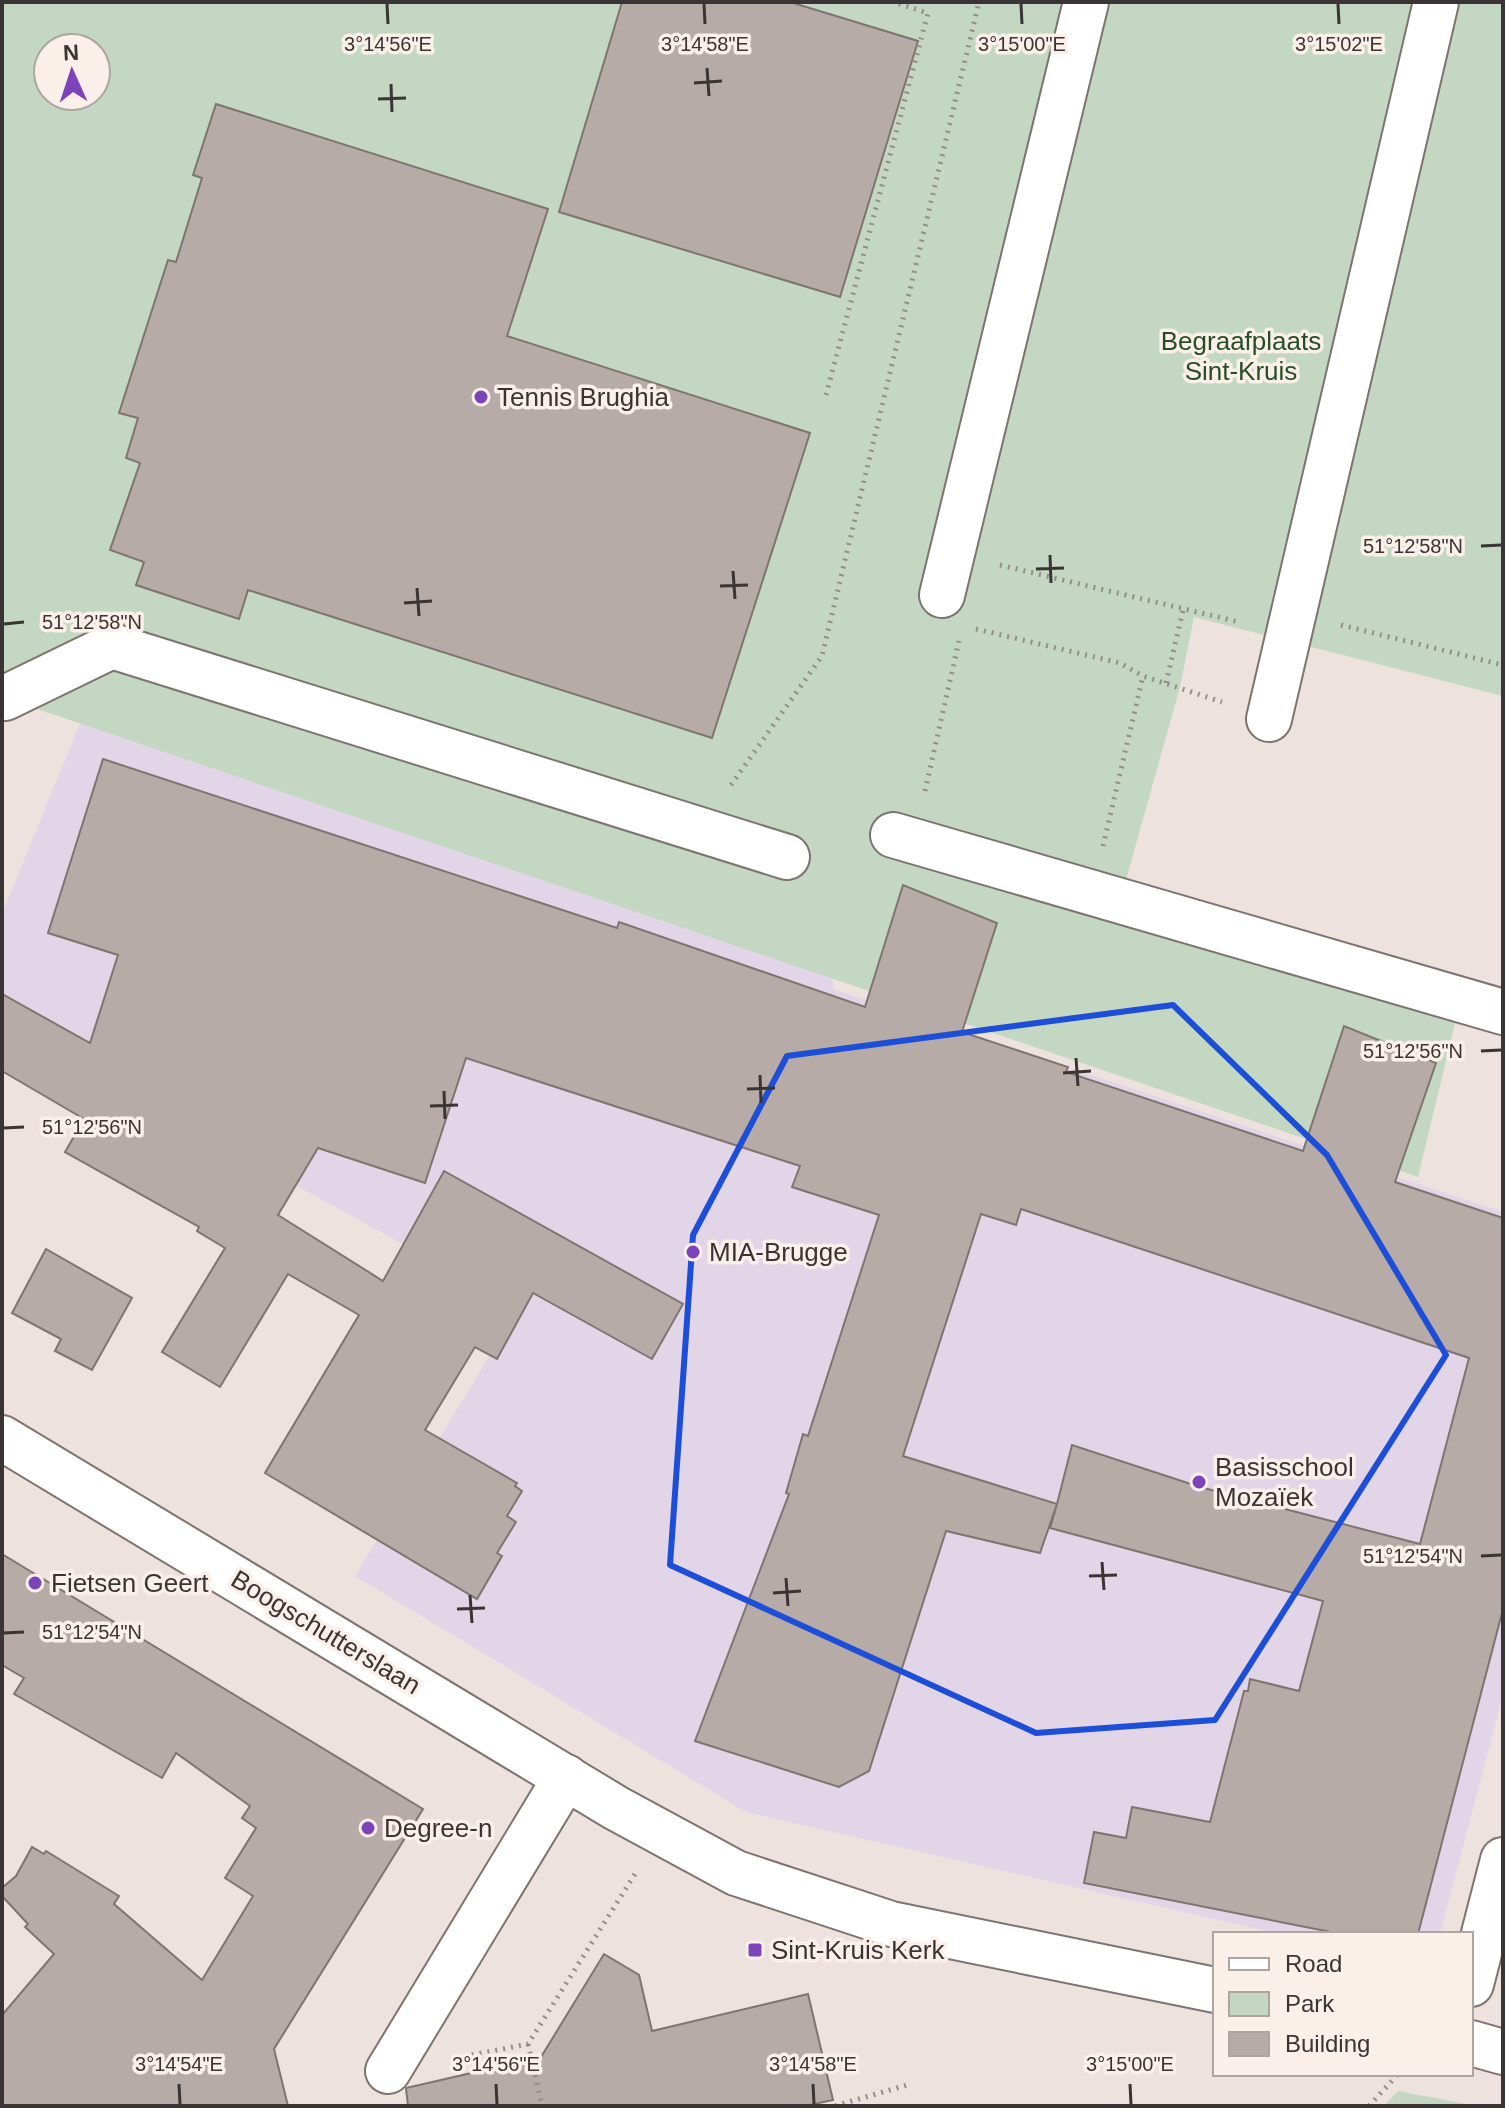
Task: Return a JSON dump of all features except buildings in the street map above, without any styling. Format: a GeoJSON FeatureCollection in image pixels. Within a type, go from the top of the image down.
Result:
{"type":"FeatureCollection","features":[{"type":"Feature","properties":{"kind":"street"},"geometry":{"type":"LineString","coordinates":[[942,595],[1086,2]]}},
{"type":"Feature","properties":{"kind":"street"},"geometry":{"type":"LineString","coordinates":[[1269,719],[1436,2]]}},
{"type":"Feature","properties":{"kind":"street"},"geometry":{"type":"LineString","coordinates":[[3,700],[112,646],[787,857]]}},
{"type":"Feature","properties":{"kind":"street"},"geometry":{"type":"LineString","coordinates":[[893,835],[1503,1012]]}},
{"type":"Feature","properties":{"kind":"street","name":"Boogschutterslaan"},"geometry":{"type":"LineString","coordinates":[[2,1438],[660,1834],[736,1873],[891,1924],[1213,1990]]}},
{"type":"Feature","properties":{"kind":"street"},"geometry":{"type":"LineString","coordinates":[[388,2071],[566,1777]]}},
{"type":"Feature","properties":{"kind":"street"},"geometry":{"type":"LineString","coordinates":[[1473,1976],[1503,1860]]}},
{"type":"Feature","properties":{"kind":"street"},"geometry":{"type":"LineString","coordinates":[[1473,2044],[1503,2052]]}},
{"type":"Feature","properties":{"kind":"path"},"geometry":{"type":"LineString","coordinates":[[826,395],[928,13],[893,2]]}},
{"type":"Feature","properties":{"kind":"path"},"geometry":{"type":"LineString","coordinates":[[699,830],[822,656],[979,2]]}},
{"type":"Feature","properties":{"kind":"path"},"geometry":{"type":"LineString","coordinates":[[952,554],[1183,609],[1291,624],[1503,665]]}},
{"type":"Feature","properties":{"kind":"path"},"geometry":{"type":"LineString","coordinates":[[1166,683],[1183,609]]}},
{"type":"Feature","properties":{"kind":"path"},"geometry":{"type":"LineString","coordinates":[[923,801],[962,625],[1120,663],[1143,676],[1269,719]]}},
{"type":"Feature","properties":{"kind":"path"},"geometry":{"type":"LineString","coordinates":[[1091,891],[1143,676]]}},
{"type":"Feature","properties":{"kind":"path"},"geometry":{"type":"LineString","coordinates":[[542,2106],[528,2044],[660,1834]]}},
{"type":"Feature","properties":{"kind":"path"},"geometry":{"type":"LineString","coordinates":[[388,2071],[528,2044]]}},
{"type":"Feature","properties":{"kind":"path"},"geometry":{"type":"LineString","coordinates":[[1369,2106],[1396,2076]]}},
{"type":"Feature","properties":{"kind":"path"},"geometry":{"type":"LineString","coordinates":[[835,2106],[907,2085]]}},
{"type":"Feature","properties":{"kind":"highlighted area"},"geometry":{"type":"Polygon","coordinates":[[[1173,1005],[1327,1155],[1446,1355],[1215,1720],[1036,1733],[670,1565],[693,1235],[787,1056],[1173,1005]]]}},
{"type":"Feature","properties":{"kind":"shaded area"},"geometry":{"type":"Polygon","coordinates":[[[80,723],[833,978],[833,989],[1503,1212],[1503,1695],[1441,1932],[1271,1932],[746,1812],[355,1576],[519,1308],[186,1125],[145,1197],[65,1152],[105,1081],[2,1030],[2,914],[80,723]]]}},
{"type":"Feature","properties":{"kind":"green space","name":"Tennis Brughia"},"geometry":{"type":"Polygon","coordinates":[[[2,2],[1503,2],[1503,696],[1194,617],[1180,687],[1124,887],[1464,986],[1418,1177],[2,697],[2,2]]]}},
{"type":"Feature","properties":{"kind":"green space"},"geometry":{"type":"Polygon","coordinates":[[[1398,2091],[1477,2106],[1384,2106],[1398,2091]]]}},
{"type":"Feature","properties":{"kind":"place","name":"Tennis Brughia"},"geometry":{"type":"Point","coordinates":[481,397]}},
{"type":"Feature","properties":{"kind":"place","name":"MIA-Brugge"},"geometry":{"type":"Point","coordinates":[693,1252]}},
{"type":"Feature","properties":{"kind":"place","name":"Basisschool Mozaïek"},"geometry":{"type":"Point","coordinates":[1199,1482]}},
{"type":"Feature","properties":{"kind":"place","name":"Fietsen Geert"},"geometry":{"type":"Point","coordinates":[35,1583]}},
{"type":"Feature","properties":{"kind":"place","name":"Degree-n"},"geometry":{"type":"Point","coordinates":[368,1828]}},
{"type":"Feature","properties":{"kind":"place","name":"Sint-Kruis Kerk"},"geometry":{"type":"Point","coordinates":[755,1950]}},
{"type":"Feature","properties":{"kind":"park label","name":"Begraafplaats Sint-Kruis"},"geometry":{"type":"Point","coordinates":[1241,356]}}]}
